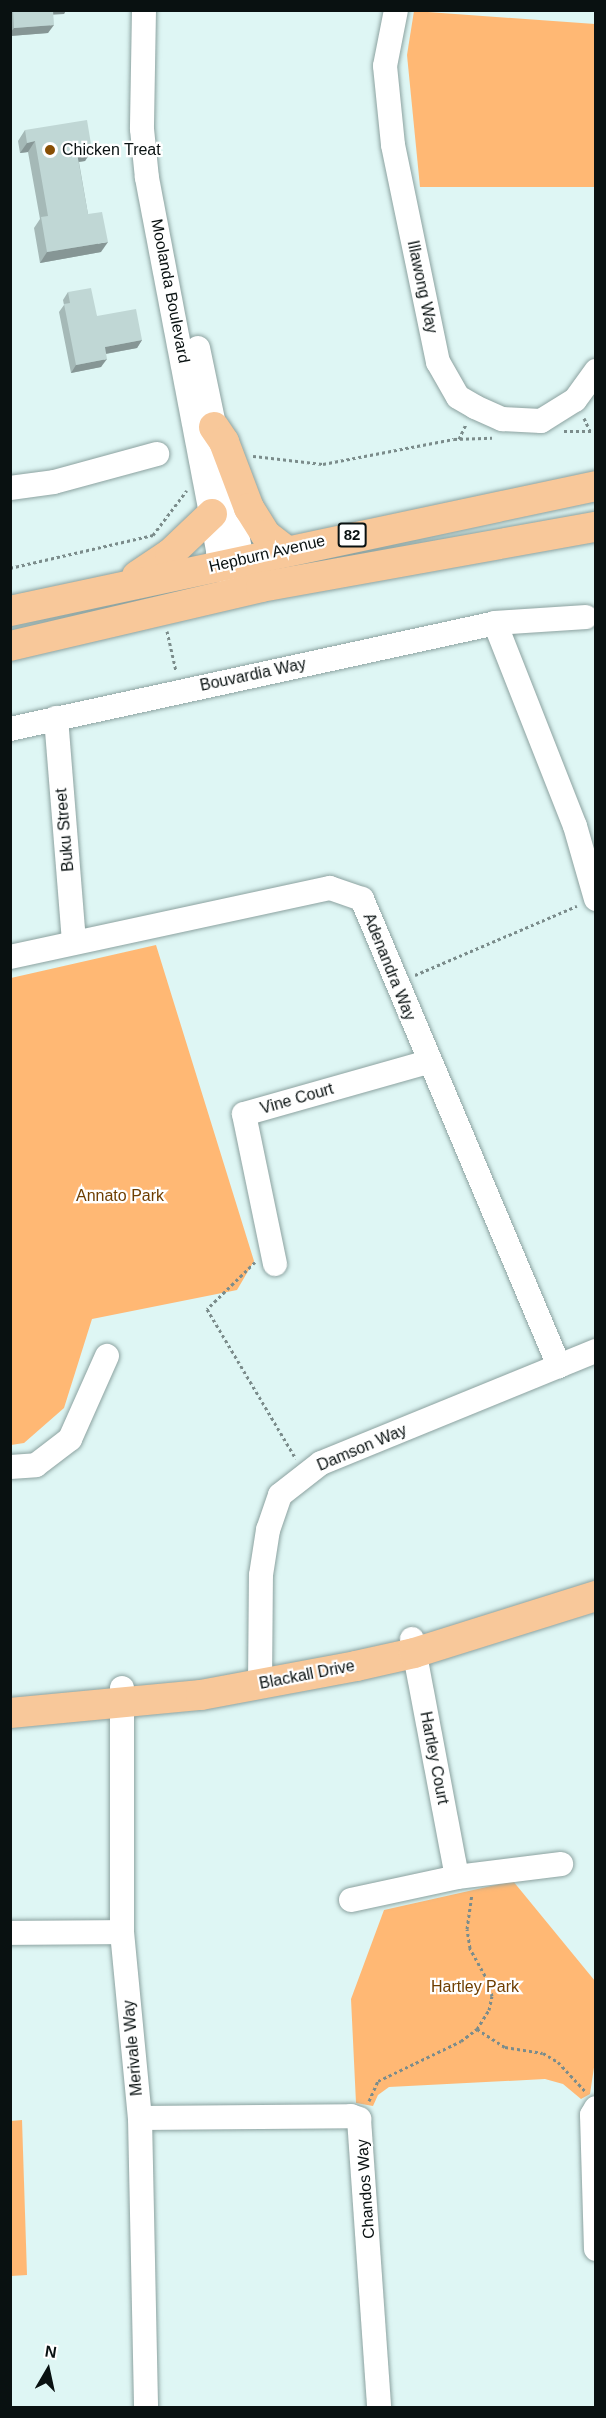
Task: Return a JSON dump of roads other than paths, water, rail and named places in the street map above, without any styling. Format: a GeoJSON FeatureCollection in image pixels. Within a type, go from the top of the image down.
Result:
{"type":"FeatureCollection","features":[{"type":"Feature","properties":{"kind":"main road"},"geometry":{"type":"LineString","coordinates":[[214,427],[224,442],[249,508],[266,535],[284,549]]}},
{"type":"Feature","properties":{"kind":"main road","name":"Hepburn Avenue"},"geometry":{"type":"LineString","coordinates":[[10,611],[284,549],[596,486]]}},
{"type":"Feature","properties":{"kind":"main road"},"geometry":{"type":"LineString","coordinates":[[110,589],[150,569],[212,514]]}},
{"type":"Feature","properties":{"kind":"main road","name":"Hepburn Avenue"},"geometry":{"type":"LineString","coordinates":[[10,646],[261,587],[596,527]]}},
{"type":"Feature","properties":{"kind":"main road","name":"Blackall Drive"},"geometry":{"type":"LineString","coordinates":[[413,1646],[596,1581]]}},
{"type":"Feature","properties":{"kind":"main road","name":"Blackall Drive"},"geometry":{"type":"LineString","coordinates":[[10,1713],[259,1678],[413,1646],[596,1596]]}},
{"type":"Feature","properties":{"kind":"main road","name":"Blackall Drive"},"geometry":{"type":"LineString","coordinates":[[10,1698],[122,1696]]}},
{"type":"Feature","properties":{"kind":"street","name":"Moolanda Boulevard"},"geometry":{"type":"LineString","coordinates":[[144,10],[142,129],[147,178],[218,551],[233,561],[261,587]]}},
{"type":"Feature","properties":{"kind":"street","name":"Moolanda Boulevard"},"geometry":{"type":"LineString","coordinates":[[160,10],[158,126],[164,181],[240,549],[217,596]]}},
{"type":"Feature","properties":{"kind":"street","name":"Illawong Way"},"geometry":{"type":"LineString","coordinates":[[396,10],[385,66],[393,145],[438,362],[458,397],[502,419],[541,421],[575,400],[596,372]]}},
{"type":"Feature","properties":{"kind":"street"},"geometry":{"type":"LineString","coordinates":[[10,488],[54,482],[157,454]]}},
{"type":"Feature","properties":{"kind":"street","name":"Bouvardia Way"},"geometry":{"type":"LineString","coordinates":[[10,729],[495,623],[586,617]]}},
{"type":"Feature","properties":{"kind":"street"},"geometry":{"type":"LineString","coordinates":[[495,623],[575,826],[595,899]]}},
{"type":"Feature","properties":{"kind":"street","name":"Buku Street"},"geometry":{"type":"LineString","coordinates":[[56,718],[74,942]]}},
{"type":"Feature","properties":{"kind":"street","name":"Adenandra Way"},"geometry":{"type":"LineString","coordinates":[[10,957],[330,888],[362,899],[428,1062],[559,1366]]}},
{"type":"Feature","properties":{"kind":"street","name":"Vine Court"},"geometry":{"type":"LineString","coordinates":[[272,1256],[244,1114],[428,1062]]}},
{"type":"Feature","properties":{"kind":"street","name":"Damson Way"},"geometry":{"type":"LineString","coordinates":[[259,1678],[261,1575],[268,1530],[280,1495],[321,1463],[596,1351]]}},
{"type":"Feature","properties":{"kind":"street"},"geometry":{"type":"LineString","coordinates":[[10,1467],[36,1465],[70,1439],[107,1356]]}},
{"type":"Feature","properties":{"kind":"street","name":"Hartley Court"},"geometry":{"type":"LineString","coordinates":[[413,1646],[463,1876]]}},
{"type":"Feature","properties":{"kind":"street","name":"Merivale Way"},"geometry":{"type":"LineString","coordinates":[[122,1696],[122,1932],[140,2118],[146,2408]]}},
{"type":"Feature","properties":{"kind":"street"},"geometry":{"type":"LineString","coordinates":[[351,1900],[463,1876],[561,1864]]}},
{"type":"Feature","properties":{"kind":"street"},"geometry":{"type":"LineString","coordinates":[[10,1933],[122,1932]]}},
{"type":"Feature","properties":{"kind":"street"},"geometry":{"type":"LineString","coordinates":[[592,2101],[596,2249]]}},
{"type":"Feature","properties":{"kind":"street","name":"Chandos Way"},"geometry":{"type":"LineString","coordinates":[[140,2118],[351,2116],[359,2119],[362,2127],[378,2408]]}},
{"type":"Feature","properties":{"kind":"place","name":"Chicken Treat"},"geometry":{"type":"Point","coordinates":[50,150]}},
{"type":"Feature","properties":{"kind":"park label","name":"Annato Park"},"geometry":{"type":"Point","coordinates":[120,1196]}},
{"type":"Feature","properties":{"kind":"park label","name":"Hartley Park"},"geometry":{"type":"Point","coordinates":[475,1987]}}]}
